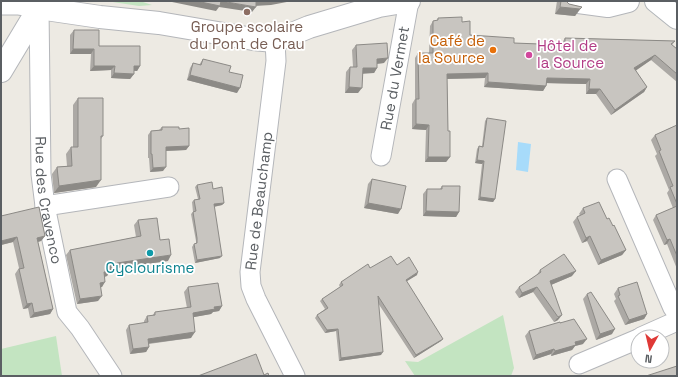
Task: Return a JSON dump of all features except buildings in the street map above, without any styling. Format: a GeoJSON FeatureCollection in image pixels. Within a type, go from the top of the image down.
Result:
{"type":"FeatureCollection","features":[{"type":"Feature","properties":{"kind":"street"},"geometry":{"type":"LineString","coordinates":[[1,5],[41,5],[77,8],[253,39],[275,41],[309,27],[379,6],[409,1]]}},
{"type":"Feature","properties":{"kind":"street","name":"Rue du Vermet"},"geometry":{"type":"LineString","coordinates":[[381,156],[409,1]]}},
{"type":"Feature","properties":{"kind":"street"},"geometry":{"type":"LineString","coordinates":[[571,1],[608,6],[628,1]]}},
{"type":"Feature","properties":{"kind":"street"},"geometry":{"type":"LineString","coordinates":[[656,1],[677,18]]}},
{"type":"Feature","properties":{"kind":"street"},"geometry":{"type":"LineString","coordinates":[[1,70],[41,5]]}},
{"type":"Feature","properties":{"kind":"street","name":"Rue des Cravenco"},"geometry":{"type":"LineString","coordinates":[[41,5],[41,174],[45,206],[66,312],[80,328],[112,376]]}},
{"type":"Feature","properties":{"kind":"street","name":"Rue de Beauchamp"},"geometry":{"type":"LineString","coordinates":[[275,41],[276,61],[250,272],[251,286],[256,299],[295,376]]}},
{"type":"Feature","properties":{"kind":"street"},"geometry":{"type":"LineString","coordinates":[[617,179],[673,308],[677,310]]}},
{"type":"Feature","properties":{"kind":"street"},"geometry":{"type":"LineString","coordinates":[[45,206],[169,187]]}},
{"type":"Feature","properties":{"kind":"street"},"geometry":{"type":"LineString","coordinates":[[661,329],[677,322]]}},
{"type":"Feature","properties":{"kind":"street"},"geometry":{"type":"LineString","coordinates":[[579,364],[630,342]]}},
{"type":"Feature","properties":{"kind":"green space"},"geometry":{"type":"Polygon","coordinates":[[[106,1],[140,1],[152,5],[139,6],[106,1]]]}},
{"type":"Feature","properties":{"kind":"green space"},"geometry":{"type":"Polygon","coordinates":[[[503,315],[514,368],[511,376],[415,376],[405,361],[418,362],[503,315]]]}},
{"type":"Feature","properties":{"kind":"green space"},"geometry":{"type":"Polygon","coordinates":[[[56,336],[62,376],[1,376],[1,349],[56,336]]]}},
{"type":"Feature","properties":{"kind":"water"},"geometry":{"type":"Polygon","coordinates":[[[518,142],[531,144],[528,172],[516,170],[518,142]]]}},
{"type":"Feature","properties":{"kind":"place","name":"Groupe scolaire du Pont de Crau"},"geometry":{"type":"Point","coordinates":[247,12]}},
{"type":"Feature","properties":{"kind":"place","name":"Café de la Source"},"geometry":{"type":"Point","coordinates":[493,50]}},
{"type":"Feature","properties":{"kind":"place","name":"Hôtel de la Source"},"geometry":{"type":"Point","coordinates":[529,55]}},
{"type":"Feature","properties":{"kind":"place","name":"Cyclourisme"},"geometry":{"type":"Point","coordinates":[150,253]}}]}
